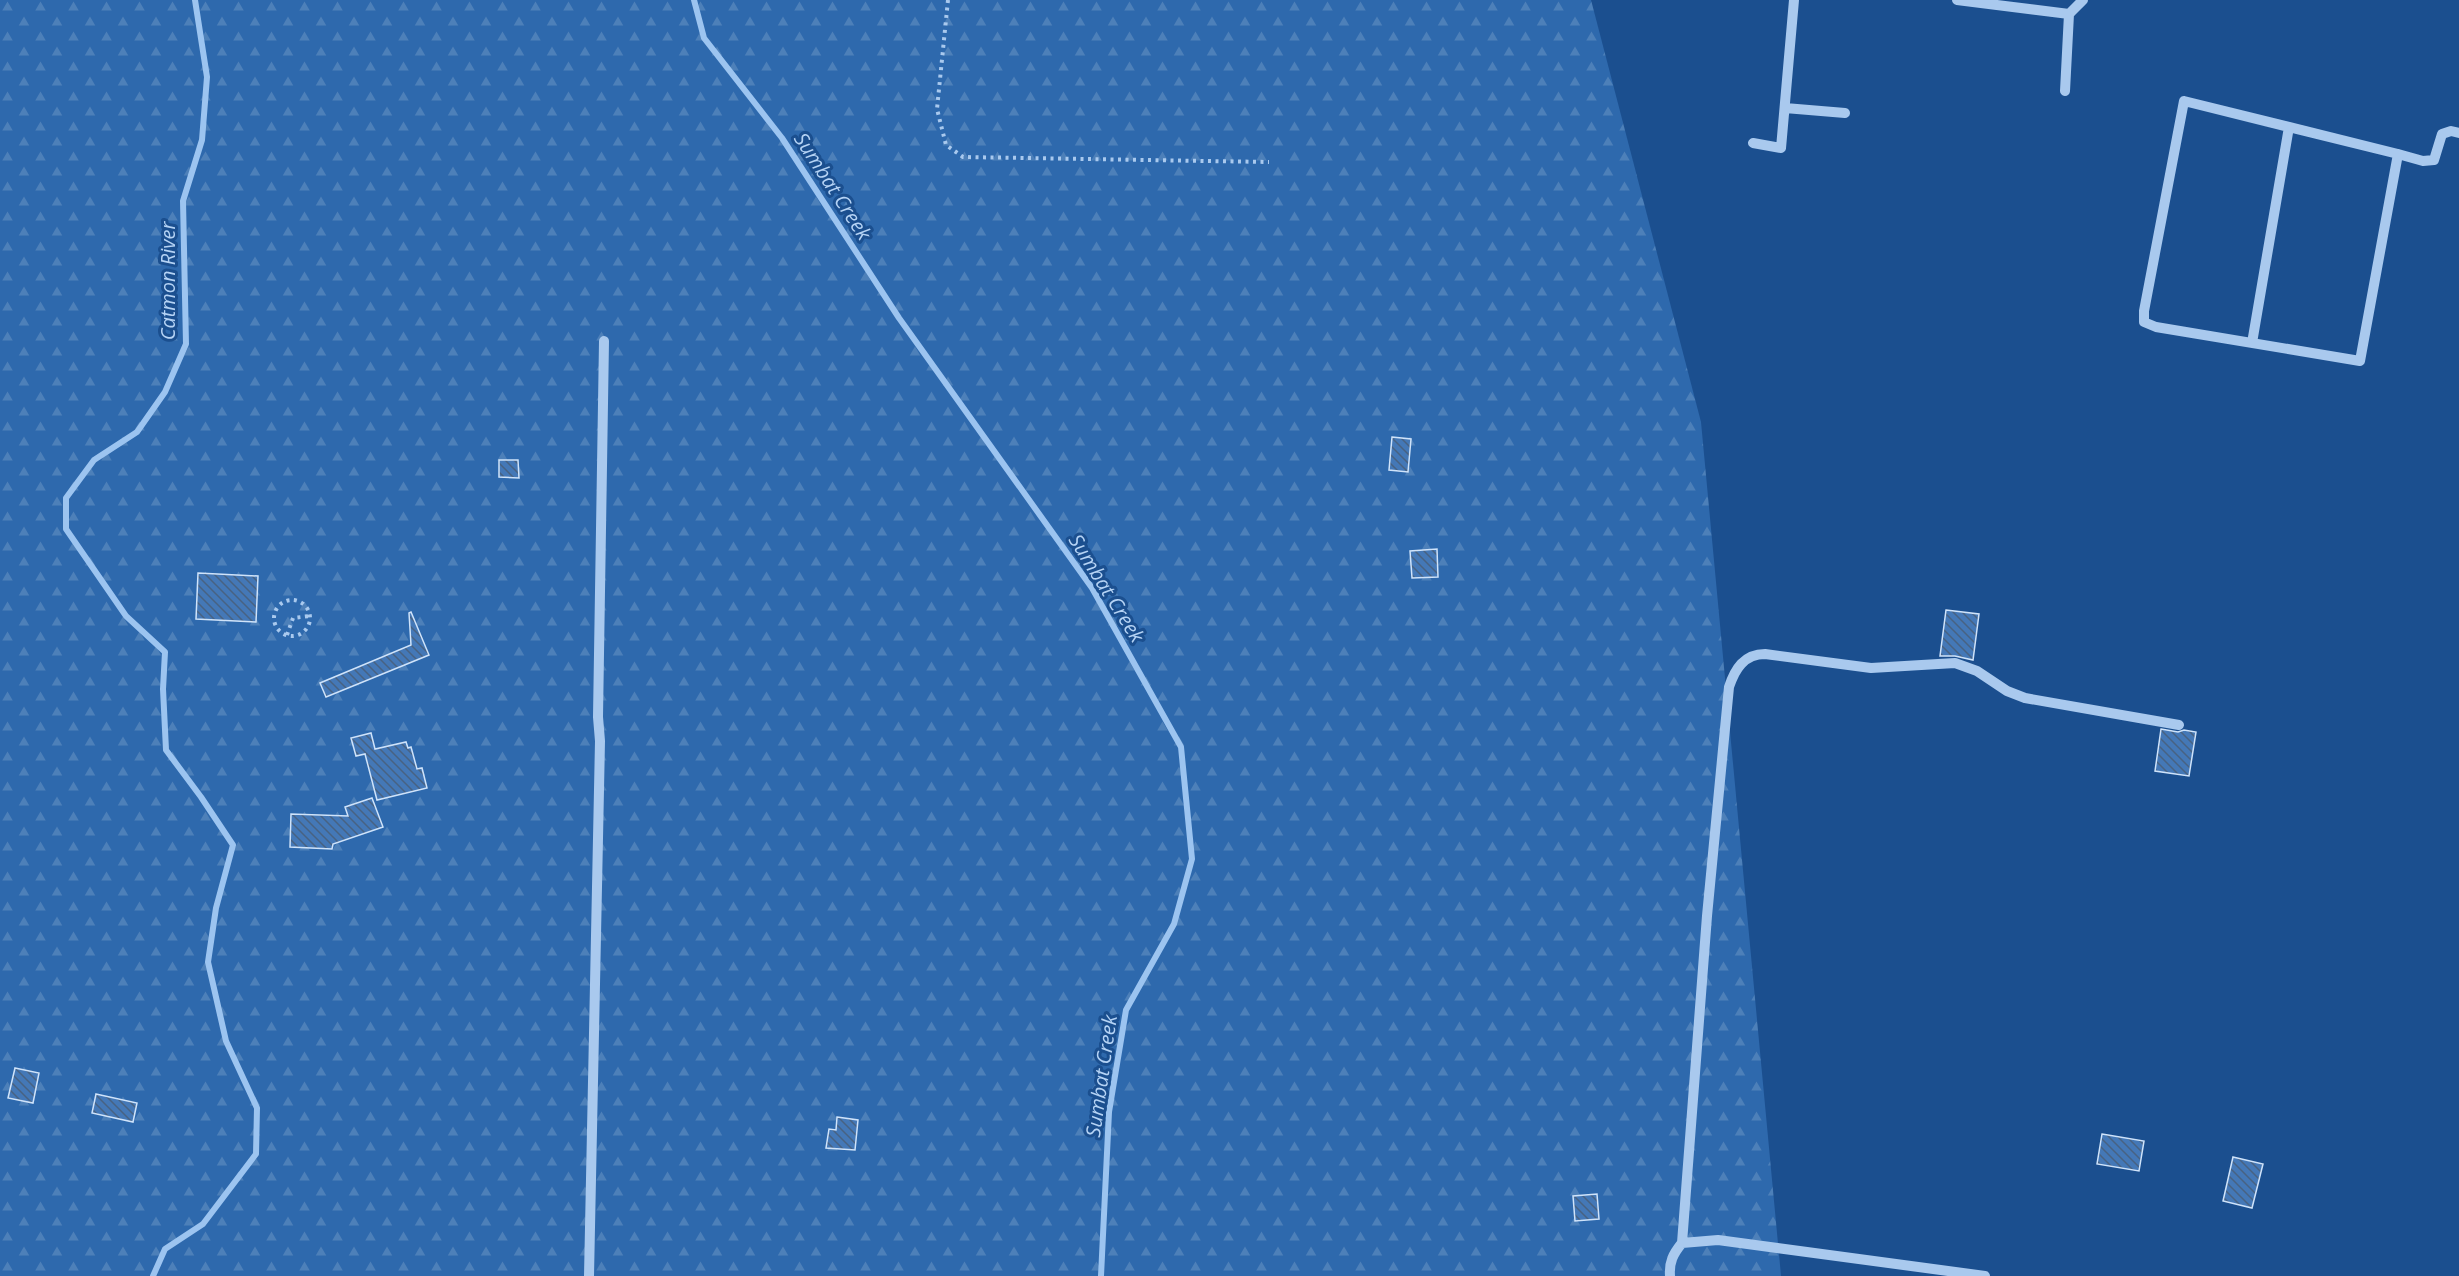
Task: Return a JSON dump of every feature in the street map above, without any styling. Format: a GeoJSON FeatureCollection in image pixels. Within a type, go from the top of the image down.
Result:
{"type":"FeatureCollection","features":[{"type":"Feature","properties":{"kind":"street"},"geometry":{"type":"LineString","coordinates":[[1753,143],[1781,147],[1794,0]]}},
{"type":"Feature","properties":{"kind":"street"},"geometry":{"type":"LineString","coordinates":[[1957,0],[2069,14],[2076,10],[2083,0]]}},
{"type":"Feature","properties":{"kind":"street"},"geometry":{"type":"LineString","coordinates":[[2065,91],[2069,14]]}},
{"type":"Feature","properties":{"kind":"street"},"geometry":{"type":"LineString","coordinates":[[2398,154],[2360,361],[2156,327],[2144,322],[2144,310],[2184,101],[2398,154],[2423,161],[2434,160],[2442,134],[2451,131],[2459,132]]}},
{"type":"Feature","properties":{"kind":"street"},"geometry":{"type":"LineString","coordinates":[[1785,108],[1845,113]]}},
{"type":"Feature","properties":{"kind":"street"},"geometry":{"type":"LineString","coordinates":[[2252,343],[2289,127]]}},
{"type":"Feature","properties":{"kind":"street"},"geometry":{"type":"LineString","coordinates":[[589,1276],[600,753],[598,717],[604,341]]}},
{"type":"Feature","properties":{"kind":"street"},"geometry":{"type":"LineString","coordinates":[[1670,1276],[1669,1265],[1673,1253],[1682,1243],[1707,916],[1729,687],[1739,666],[1749,657],[1765,654],[1871,668],[1955,663],[1977,671],[2007,691],[2025,698],[2179,725]]}},
{"type":"Feature","properties":{"kind":"street"},"geometry":{"type":"LineString","coordinates":[[1682,1243],[1718,1240],[1985,1276]]}},
{"type":"Feature","properties":{"kind":"path"},"geometry":{"type":"LineString","coordinates":[[948,0],[937,109],[946,145],[963,157],[1269,162]]}},
{"type":"Feature","properties":{"kind":"path"},"geometry":{"type":"LineString","coordinates":[[289,600],[300,602],[308,610],[310,616],[304,632],[293,636],[287,635],[275,623],[276,611],[283,602],[289,600]]}},
{"type":"Feature","properties":{"kind":"path"},"geometry":{"type":"LineString","coordinates":[[287,635],[293,618],[310,616]]}},
{"type":"Feature","properties":{"kind":"green space"},"geometry":{"type":"Polygon","coordinates":[[[0,0],[1591,0],[1701,422],[1781,1276],[0,1276],[0,0]]]}},
{"type":"Feature","properties":{"kind":"building"},"geometry":{"type":"Polygon","coordinates":[[[1392,437],[1411,439],[1408,472],[1389,470],[1392,437]]]}},
{"type":"Feature","properties":{"kind":"building"},"geometry":{"type":"Polygon","coordinates":[[[499,460],[518,460],[519,478],[499,477],[499,460]]]}},
{"type":"Feature","properties":{"kind":"building"},"geometry":{"type":"Polygon","coordinates":[[[1437,549],[1438,577],[1412,578],[1410,551],[1437,549]]]}},
{"type":"Feature","properties":{"kind":"building"},"geometry":{"type":"Polygon","coordinates":[[[198,573],[258,576],[256,622],[196,619],[198,573]]]}},
{"type":"Feature","properties":{"kind":"building"},"geometry":{"type":"Polygon","coordinates":[[[1946,610],[1979,614],[1973,660],[1955,656],[1940,656],[1946,610]]]}},
{"type":"Feature","properties":{"kind":"building"},"geometry":{"type":"Polygon","coordinates":[[[411,612],[429,655],[326,697],[320,683],[411,645],[409,613],[411,612]]]}},
{"type":"Feature","properties":{"kind":"building"},"geometry":{"type":"Polygon","coordinates":[[[2161,729],[2196,732],[2189,776],[2155,771],[2161,729]]]}},
{"type":"Feature","properties":{"kind":"building"},"geometry":{"type":"Polygon","coordinates":[[[371,733],[375,749],[406,742],[408,748],[411,747],[417,769],[422,768],[427,788],[377,800],[365,754],[356,756],[351,738],[371,733]]]}},
{"type":"Feature","properties":{"kind":"building"},"geometry":{"type":"Polygon","coordinates":[[[372,798],[383,827],[333,844],[332,849],[290,847],[291,814],[348,816],[345,807],[372,798]]]}},
{"type":"Feature","properties":{"kind":"building"},"geometry":{"type":"Polygon","coordinates":[[[15,1068],[39,1073],[33,1103],[8,1098],[15,1068]]]}},
{"type":"Feature","properties":{"kind":"building"},"geometry":{"type":"Polygon","coordinates":[[[96,1094],[137,1103],[133,1122],[92,1113],[96,1094]]]}},
{"type":"Feature","properties":{"kind":"building"},"geometry":{"type":"Polygon","coordinates":[[[837,1117],[858,1120],[855,1150],[826,1148],[829,1129],[836,1130],[837,1117]]]}},
{"type":"Feature","properties":{"kind":"building"},"geometry":{"type":"Polygon","coordinates":[[[2102,1134],[2144,1141],[2139,1171],[2097,1164],[2102,1134]]]}},
{"type":"Feature","properties":{"kind":"building"},"geometry":{"type":"Polygon","coordinates":[[[2233,1157],[2263,1164],[2252,1208],[2223,1201],[2233,1157]]]}},
{"type":"Feature","properties":{"kind":"building"},"geometry":{"type":"Polygon","coordinates":[[[1597,1194],[1599,1219],[1575,1221],[1573,1196],[1597,1194]]]}},
{"type":"Feature","properties":{"kind":"waterway","name":"Catmon River"},"geometry":{"type":"LineString","coordinates":[[153,1276],[165,1249],[203,1224],[256,1154],[257,1108],[226,1041],[208,962],[216,908],[233,845],[166,750],[163,689],[165,652],[126,616],[66,529],[66,498],[94,460],[137,432],[165,392],[186,344],[183,201],[202,140],[207,77],[195,0]]}},
{"type":"Feature","properties":{"kind":"waterway","name":"Sumbat Creek"},"geometry":{"type":"LineString","coordinates":[[694,0],[704,38],[782,138],[899,318],[1092,588],[1181,747],[1192,859],[1174,924],[1126,1010],[1109,1112],[1101,1276]]}}]}
